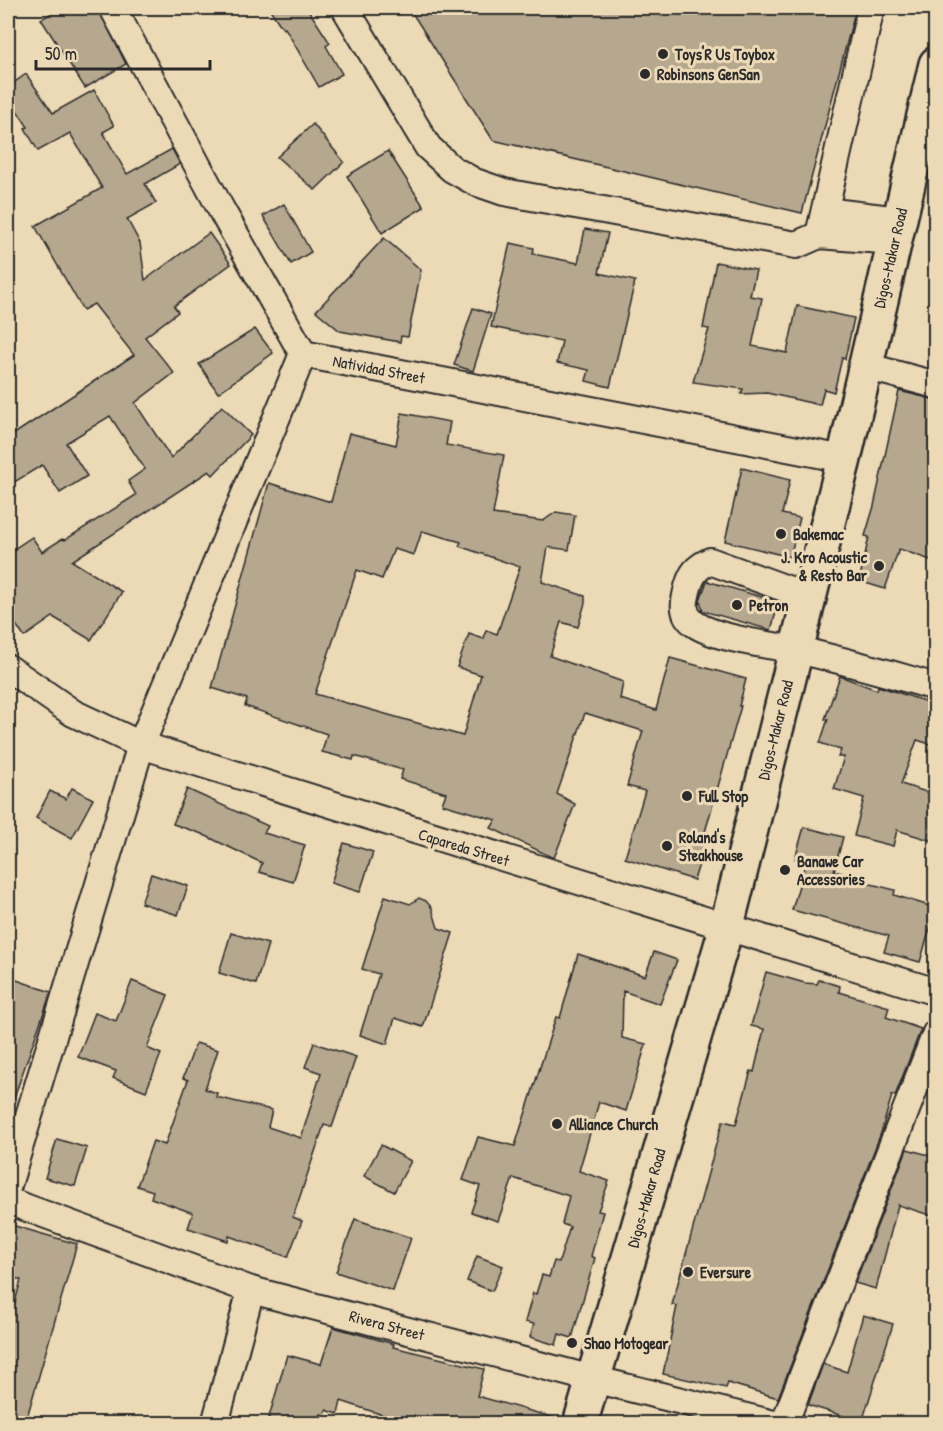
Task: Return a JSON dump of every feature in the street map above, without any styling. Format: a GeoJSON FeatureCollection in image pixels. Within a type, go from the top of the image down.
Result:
{"type":"FeatureCollection","features":[{"type":"Feature","properties":{"kind":"main road","name":"Digos-Makar Road"},"geometry":{"type":"LineString","coordinates":[[580,1424],[726,929],[844,459],[936,64]]}},
{"type":"Feature","properties":{"kind":"street"},"geometry":{"type":"LineString","coordinates":[[8,1185],[141,745],[303,354],[222,211],[113,8]]}},
{"type":"Feature","properties":{"kind":"street"},"geometry":{"type":"LineString","coordinates":[[345,8],[428,147],[452,169],[475,182],[504,192],[796,245],[822,223],[871,8]]}},
{"type":"Feature","properties":{"kind":"street"},"geometry":{"type":"LineString","coordinates":[[822,223],[897,230]]}},
{"type":"Feature","properties":{"kind":"street","name":"Natividad Street"},"geometry":{"type":"LineString","coordinates":[[303,354],[844,459]]}},
{"type":"Feature","properties":{"kind":"street"},"geometry":{"type":"LineString","coordinates":[[865,366],[936,385]]}},
{"type":"Feature","properties":{"kind":"street"},"geometry":{"type":"LineString","coordinates":[[809,597],[710,561],[699,566],[692,575],[683,604],[686,615],[703,627],[765,646],[795,650],[936,687]]}},
{"type":"Feature","properties":{"kind":"street","name":"Capareda Street"},"geometry":{"type":"LineString","coordinates":[[8,668],[73,713],[141,745],[726,929],[936,992]]}},
{"type":"Feature","properties":{"kind":"street"},"geometry":{"type":"LineString","coordinates":[[784,1424],[936,1033]]}},
{"type":"Feature","properties":{"kind":"street","name":"Rivera Street"},"geometry":{"type":"LineString","coordinates":[[8,1201],[251,1290],[774,1424]]}},
{"type":"Feature","properties":{"kind":"street"},"geometry":{"type":"LineString","coordinates":[[215,1424],[251,1290]]}},
{"type":"Feature","properties":{"kind":"building"},"geometry":{"type":"Polygon","coordinates":[[[61,8],[98,8],[126,64],[85,88],[41,19],[61,8]]]}},
{"type":"Feature","properties":{"kind":"building"},"geometry":{"type":"Polygon","coordinates":[[[269,8],[313,8],[309,11],[330,43],[326,46],[342,74],[319,87],[285,28],[283,29],[269,8]]]}},
{"type":"Feature","properties":{"kind":"building","name":"Robinsons GenSan"},"geometry":{"type":"Polygon","coordinates":[[[409,8],[856,8],[802,213],[493,140],[409,8]]]}},
{"type":"Feature","properties":{"kind":"building"},"geometry":{"type":"Polygon","coordinates":[[[26,74],[53,113],[94,90],[114,126],[103,132],[127,174],[172,149],[180,164],[145,184],[156,203],[127,219],[140,243],[145,280],[209,233],[231,264],[174,306],[178,312],[145,337],[174,373],[135,403],[171,458],[222,406],[251,435],[213,475],[209,471],[72,561],[122,592],[91,640],[53,617],[24,637],[8,612],[8,553],[32,537],[42,552],[62,539],[65,540],[136,495],[128,481],[145,469],[110,416],[66,443],[87,476],[60,493],[42,465],[8,486],[8,438],[134,355],[94,304],[83,310],[35,226],[102,188],[70,133],[38,151],[25,128],[28,127],[8,97],[8,87],[26,74]]]}},
{"type":"Feature","properties":{"kind":"building"},"geometry":{"type":"Polygon","coordinates":[[[313,124],[344,162],[315,190],[277,157],[313,124]]]}},
{"type":"Feature","properties":{"kind":"building"},"geometry":{"type":"Polygon","coordinates":[[[388,151],[424,207],[382,233],[347,176],[388,151]]]}},
{"type":"Feature","properties":{"kind":"building"},"geometry":{"type":"Polygon","coordinates":[[[284,204],[311,252],[291,264],[263,216],[284,204]]]}},
{"type":"Feature","properties":{"kind":"building"},"geometry":{"type":"Polygon","coordinates":[[[585,229],[608,233],[599,273],[635,281],[610,387],[586,381],[589,370],[557,363],[562,341],[491,327],[510,243],[534,248],[533,254],[578,263],[585,229]]]}},
{"type":"Feature","properties":{"kind":"building"},"geometry":{"type":"Polygon","coordinates":[[[384,238],[421,270],[408,337],[401,336],[400,342],[340,331],[316,311],[384,238]]]}},
{"type":"Feature","properties":{"kind":"building"},"geometry":{"type":"Polygon","coordinates":[[[716,262],[756,270],[750,296],[762,298],[752,346],[787,353],[797,306],[854,318],[845,359],[842,358],[834,392],[824,389],[820,405],[767,393],[741,394],[743,389],[693,382],[709,329],[703,328],[716,262]]]}},
{"type":"Feature","properties":{"kind":"building"},"geometry":{"type":"Polygon","coordinates":[[[473,308],[491,314],[473,371],[454,365],[473,308]]]}},
{"type":"Feature","properties":{"kind":"building"},"geometry":{"type":"Polygon","coordinates":[[[255,329],[273,353],[218,393],[199,364],[255,329]]]}},
{"type":"Feature","properties":{"kind":"building"},"geometry":{"type":"Polygon","coordinates":[[[899,391],[936,400],[936,562],[899,549],[885,589],[859,581],[869,537],[865,536],[874,506],[899,391]]]}},
{"type":"Feature","properties":{"kind":"building"},"geometry":{"type":"Polygon","coordinates":[[[402,413],[450,422],[446,445],[504,455],[493,514],[543,521],[556,512],[575,515],[569,550],[548,547],[542,582],[585,596],[585,603],[578,627],[561,622],[550,656],[623,682],[620,699],[656,710],[670,658],[746,679],[739,706],[741,706],[705,832],[709,833],[694,880],[625,858],[645,791],[627,786],[643,731],[585,713],[557,794],[575,804],[554,858],[491,828],[496,820],[442,804],[446,793],[400,779],[403,770],[354,756],[353,760],[322,752],[327,734],[245,706],[247,699],[212,688],[269,483],[331,502],[349,433],[396,445],[402,413]],[[422,531],[414,555],[394,549],[382,579],[357,570],[315,694],[463,736],[481,675],[457,667],[469,634],[484,639],[486,630],[497,634],[520,567],[459,546],[461,542],[422,531]]]}},
{"type":"Feature","properties":{"kind":"building"},"geometry":{"type":"Polygon","coordinates":[[[742,468],[790,480],[782,514],[800,518],[790,557],[725,541],[742,468]]]}},
{"type":"Feature","properties":{"kind":"building","name":"Petron"},"geometry":{"type":"Polygon","coordinates":[[[707,581],[779,602],[771,630],[703,611],[700,600],[707,581]]]}},
{"type":"Feature","properties":{"kind":"building"},"geometry":{"type":"Polygon","coordinates":[[[840,676],[877,690],[878,686],[936,705],[936,746],[917,740],[901,784],[936,795],[936,842],[897,830],[893,846],[854,836],[864,798],[834,789],[844,757],[838,757],[841,750],[820,743],[828,719],[825,719],[840,676]]]}},
{"type":"Feature","properties":{"kind":"building"},"geometry":{"type":"Polygon","coordinates":[[[72,788],[93,799],[72,838],[36,818],[50,791],[66,799],[72,788]]]}},
{"type":"Feature","properties":{"kind":"building"},"geometry":{"type":"Polygon","coordinates":[[[187,789],[268,826],[264,833],[305,845],[293,882],[259,872],[262,863],[202,834],[173,824],[187,789]]]}},
{"type":"Feature","properties":{"kind":"building"},"geometry":{"type":"Polygon","coordinates":[[[804,827],[843,837],[834,871],[853,876],[851,879],[895,890],[894,895],[936,908],[920,962],[884,952],[889,936],[792,910],[806,861],[795,859],[804,827]]]}},
{"type":"Feature","properties":{"kind":"building"},"geometry":{"type":"Polygon","coordinates":[[[344,843],[373,852],[360,892],[331,883],[344,843]]]}},
{"type":"Feature","properties":{"kind":"building"},"geometry":{"type":"Polygon","coordinates":[[[151,874],[188,886],[178,915],[141,903],[151,874]]]}},
{"type":"Feature","properties":{"kind":"building"},"geometry":{"type":"Polygon","coordinates":[[[385,896],[410,904],[419,898],[426,901],[432,908],[438,928],[453,933],[423,1027],[395,1018],[387,1044],[360,1035],[379,974],[362,969],[385,896]]]}},
{"type":"Feature","properties":{"kind":"building"},"geometry":{"type":"Polygon","coordinates":[[[231,933],[268,944],[256,984],[219,973],[231,933]]]}},
{"type":"Feature","properties":{"kind":"building"},"geometry":{"type":"Polygon","coordinates":[[[654,952],[677,960],[660,1004],[623,991],[622,1038],[646,1044],[626,1111],[599,1102],[579,1171],[609,1181],[598,1211],[603,1212],[591,1256],[595,1258],[572,1338],[559,1334],[556,1345],[530,1337],[534,1324],[525,1322],[533,1293],[536,1294],[542,1275],[549,1277],[554,1261],[559,1262],[570,1227],[562,1224],[569,1196],[513,1178],[498,1221],[471,1212],[480,1186],[463,1180],[478,1137],[515,1146],[556,1017],[560,1018],[578,954],[645,976],[654,952]]]}},
{"type":"Feature","properties":{"kind":"building"},"geometry":{"type":"Polygon","coordinates":[[[766,972],[805,983],[817,984],[819,980],[840,986],[839,992],[889,1007],[886,1017],[921,1029],[895,1096],[892,1095],[881,1133],[778,1398],[728,1383],[726,1388],[663,1374],[677,1306],[672,1305],[718,1137],[723,1121],[736,1124],[751,1071],[754,1072],[764,1029],[751,1026],[766,972]]]}},
{"type":"Feature","properties":{"kind":"building"},"geometry":{"type":"Polygon","coordinates":[[[8,977],[51,992],[10,1109],[8,1109],[8,977]]]}},
{"type":"Feature","properties":{"kind":"building"},"geometry":{"type":"Polygon","coordinates":[[[132,981],[168,995],[147,1048],[161,1054],[146,1091],[113,1078],[116,1071],[78,1057],[95,1013],[116,1021],[132,981]]]}},
{"type":"Feature","properties":{"kind":"building"},"geometry":{"type":"Polygon","coordinates":[[[196,1043],[218,1050],[205,1089],[217,1093],[216,1097],[272,1110],[268,1127],[301,1138],[321,1073],[305,1067],[314,1043],[356,1057],[332,1127],[324,1125],[293,1217],[302,1221],[288,1257],[229,1236],[228,1241],[188,1228],[193,1213],[151,1198],[153,1191],[137,1186],[153,1141],[165,1145],[188,1080],[183,1078],[196,1043]]]}},
{"type":"Feature","properties":{"kind":"building"},"geometry":{"type":"Polygon","coordinates":[[[57,1139],[87,1148],[75,1186],[45,1178],[57,1139]]]}},
{"type":"Feature","properties":{"kind":"building"},"geometry":{"type":"Polygon","coordinates":[[[381,1145],[411,1161],[394,1192],[364,1176],[381,1145]]]}},
{"type":"Feature","properties":{"kind":"building"},"geometry":{"type":"Polygon","coordinates":[[[907,1149],[936,1157],[936,1217],[898,1205],[876,1289],[855,1283],[907,1149]]]}},
{"type":"Feature","properties":{"kind":"building"},"geometry":{"type":"Polygon","coordinates":[[[355,1219],[411,1238],[393,1291],[336,1272],[355,1219]]]}},
{"type":"Feature","properties":{"kind":"building"},"geometry":{"type":"Polygon","coordinates":[[[8,1224],[77,1244],[25,1424],[8,1424],[8,1328],[21,1280],[8,1276],[8,1224]]]}},
{"type":"Feature","properties":{"kind":"building"},"geometry":{"type":"Polygon","coordinates":[[[477,1256],[503,1266],[492,1291],[467,1281],[477,1256]]]}},
{"type":"Feature","properties":{"kind":"building"},"geometry":{"type":"Polygon","coordinates":[[[863,1315],[893,1324],[862,1422],[808,1405],[823,1364],[847,1372],[863,1315]]]}},
{"type":"Feature","properties":{"kind":"building"},"geometry":{"type":"Polygon","coordinates":[[[333,1327],[394,1344],[393,1347],[484,1369],[477,1396],[555,1418],[554,1424],[383,1424],[386,1416],[341,1401],[338,1414],[326,1410],[324,1415],[321,1414],[318,1424],[267,1424],[287,1355],[321,1364],[333,1327]]]}},
{"type":"Feature","properties":{"kind":"place","name":"Toys'R Us Toybox"},"geometry":{"type":"Point","coordinates":[663,54]}},
{"type":"Feature","properties":{"kind":"place","name":"Robinsons GenSan"},"geometry":{"type":"Point","coordinates":[645,74]}},
{"type":"Feature","properties":{"kind":"place","name":"Bakemac"},"geometry":{"type":"Point","coordinates":[781,534]}},
{"type":"Feature","properties":{"kind":"place","name":"J. Kro Acoustic & Resto Bar"},"geometry":{"type":"Point","coordinates":[879,566]}},
{"type":"Feature","properties":{"kind":"place","name":"Petron"},"geometry":{"type":"Point","coordinates":[737,605]}},
{"type":"Feature","properties":{"kind":"place","name":"Full Stop"},"geometry":{"type":"Point","coordinates":[687,796]}},
{"type":"Feature","properties":{"kind":"place","name":"Roland's Steakhouse"},"geometry":{"type":"Point","coordinates":[667,846]}},
{"type":"Feature","properties":{"kind":"place","name":"Banawe Car Accessories"},"geometry":{"type":"Point","coordinates":[785,870]}},
{"type":"Feature","properties":{"kind":"place","name":"Alliance Church"},"geometry":{"type":"Point","coordinates":[557,1124]}},
{"type":"Feature","properties":{"kind":"place","name":"Eversure"},"geometry":{"type":"Point","coordinates":[688,1272]}},
{"type":"Feature","properties":{"kind":"place","name":"Shao Motogear"},"geometry":{"type":"Point","coordinates":[572,1343]}}]}
